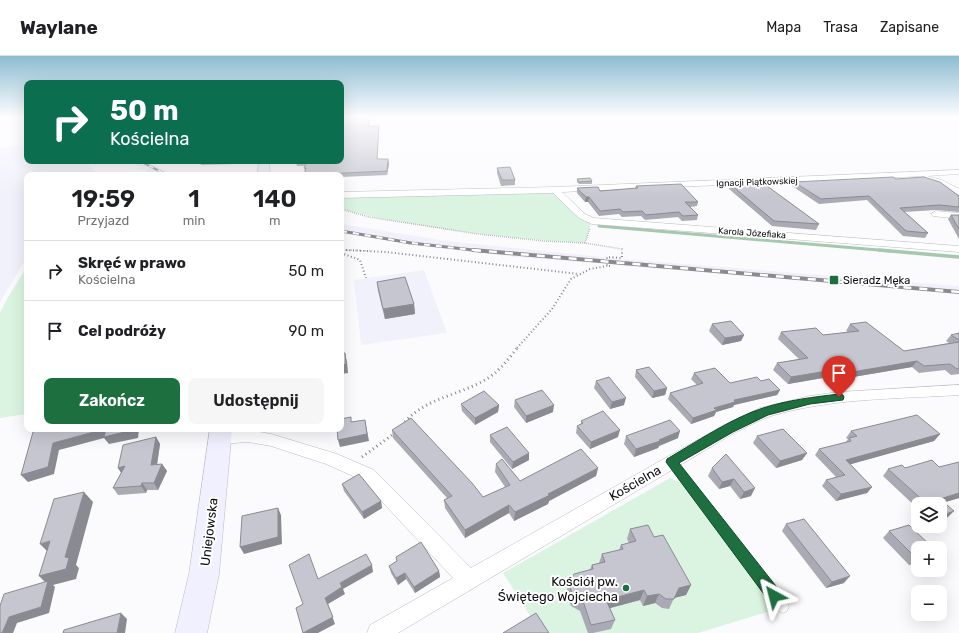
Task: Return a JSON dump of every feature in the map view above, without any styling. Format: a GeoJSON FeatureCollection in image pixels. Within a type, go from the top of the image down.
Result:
{"type":"FeatureCollection","features":[{"type":"Feature","properties":{"kind":"main road","name":"Uniejowska"},"geometry":{"type":"LineString","coordinates":[[191,633],[204,574],[220,433]]}},
{"type":"Feature","properties":{"kind":"street"},"geometry":{"type":"LineString","coordinates":[[938,178],[959,172]]}},
{"type":"Feature","properties":{"kind":"street","name":"Ignacji Piątkowskiej"},"geometry":{"type":"LineString","coordinates":[[344,195],[555,190],[910,175],[938,178]]}},
{"type":"Feature","properties":{"kind":"street"},"geometry":{"type":"LineString","coordinates":[[938,178],[959,192]]}},
{"type":"Feature","properties":{"kind":"street","name":"Karola Józefiaka"},"geometry":{"type":"LineString","coordinates":[[555,190],[582,216],[592,221],[959,249]]}},
{"type":"Feature","properties":{"kind":"street"},"geometry":{"type":"LineString","coordinates":[[936,214],[959,216]]}},
{"type":"Feature","properties":{"kind":"street","name":"Kościelna"},"geometry":{"type":"LineString","coordinates":[[378,633],[671,462],[729,429],[765,412],[781,407],[839,397],[959,390]]}},
{"type":"Feature","properties":{"kind":"street"},"geometry":{"type":"LineString","coordinates":[[220,433],[271,440],[331,459],[368,476],[468,580]]}},
{"type":"Feature","properties":{"kind":"lane"},"geometry":{"type":"LineString","coordinates":[[671,462],[783,607]]}},
{"type":"Feature","properties":{"kind":"path"},"geometry":{"type":"LineString","coordinates":[[344,210],[369,217],[478,234],[544,241],[585,243],[622,249],[622,258],[607,257],[609,266],[597,267],[571,279],[552,309],[495,373],[478,383],[429,404],[411,415],[402,426]]}},
{"type":"Feature","properties":{"kind":"path"},"geometry":{"type":"LineString","coordinates":[[585,243],[592,221]]}},
{"type":"Feature","properties":{"kind":"path"},"geometry":{"type":"LineString","coordinates":[[344,250],[389,251],[438,259],[535,268],[579,274]]}},
{"type":"Feature","properties":{"kind":"path"},"geometry":{"type":"LineString","coordinates":[[344,254],[358,258],[362,262],[366,278]]}},
{"type":"Feature","properties":{"kind":"path"},"geometry":{"type":"LineString","coordinates":[[349,467],[397,431]]}},
{"type":"Feature","properties":{"kind":"shaded area"},"geometry":{"type":"Polygon","coordinates":[[[24,145],[24,164],[88,164],[96,172],[24,172],[24,262],[0,302],[0,149],[24,145]]]}},
{"type":"Feature","properties":{"kind":"shaded area"},"geometry":{"type":"Polygon","coordinates":[[[134,164],[151,164],[167,172],[148,172],[134,164]]]}},
{"type":"Feature","properties":{"kind":"shaded area"},"geometry":{"type":"Polygon","coordinates":[[[344,224],[447,241],[603,257],[604,264],[515,257],[409,244],[344,233],[344,224]]]}},
{"type":"Feature","properties":{"kind":"shaded area"},"geometry":{"type":"Polygon","coordinates":[[[610,258],[959,286],[959,293],[610,265],[610,258]]]}},
{"type":"Feature","properties":{"kind":"shaded area"},"geometry":{"type":"Polygon","coordinates":[[[424,270],[447,333],[361,345],[354,280],[424,270]]]}},
{"type":"Feature","properties":{"kind":"green space"},"geometry":{"type":"Polygon","coordinates":[[[555,190],[592,221],[585,243],[508,237],[419,225],[344,210],[344,195],[555,190]]]}},
{"type":"Feature","properties":{"kind":"green space"},"geometry":{"type":"Polygon","coordinates":[[[24,272],[24,414],[0,418],[0,313],[24,272]]]}},
{"type":"Feature","properties":{"kind":"green space"},"geometry":{"type":"Polygon","coordinates":[[[670,478],[681,483],[777,609],[698,633],[541,633],[503,573],[670,478]]]}},
{"type":"Feature","properties":{"kind":"building"},"geometry":{"type":"Polygon","coordinates":[[[344,143],[378,143],[377,159],[388,159],[387,171],[344,173],[305,172],[306,168],[304,168],[306,164],[344,164],[344,143]]]}},
{"type":"Feature","properties":{"kind":"building"},"geometry":{"type":"Polygon","coordinates":[[[510,167],[515,180],[502,180],[497,168],[510,167]]]}},
{"type":"Feature","properties":{"kind":"building"},"geometry":{"type":"Polygon","coordinates":[[[893,177],[896,179],[924,177],[940,182],[959,196],[959,207],[939,205],[900,208],[928,233],[906,231],[869,196],[821,199],[794,182],[893,177]]]}},
{"type":"Feature","properties":{"kind":"building"},"geometry":{"type":"Polygon","coordinates":[[[590,178],[592,181],[579,182],[577,179],[590,178]]]}},
{"type":"Feature","properties":{"kind":"building"},"geometry":{"type":"Polygon","coordinates":[[[763,183],[819,224],[774,221],[730,184],[763,183]]]}},
{"type":"Feature","properties":{"kind":"building"},"geometry":{"type":"Polygon","coordinates":[[[681,184],[698,202],[685,202],[698,215],[683,216],[679,212],[646,215],[642,211],[623,212],[620,209],[600,211],[589,197],[586,197],[577,188],[598,187],[600,191],[638,188],[636,186],[681,184]]]}},
{"type":"Feature","properties":{"kind":"building"},"geometry":{"type":"Polygon","coordinates":[[[951,215],[959,215],[959,229],[951,215]]]}},
{"type":"Feature","properties":{"kind":"building"},"geometry":{"type":"Polygon","coordinates":[[[405,277],[414,304],[383,309],[377,282],[405,277]]]}},
{"type":"Feature","properties":{"kind":"building"},"geometry":{"type":"Polygon","coordinates":[[[731,321],[744,335],[725,338],[712,324],[731,321]]]}},
{"type":"Feature","properties":{"kind":"building"},"geometry":{"type":"Polygon","coordinates":[[[866,322],[904,351],[959,342],[959,368],[957,369],[950,364],[924,366],[917,361],[852,372],[855,374],[834,377],[827,371],[791,377],[777,363],[808,358],[781,332],[816,328],[823,335],[859,331],[850,324],[866,322]]]}},
{"type":"Feature","properties":{"kind":"building"},"geometry":{"type":"Polygon","coordinates":[[[959,333],[959,340],[951,335],[959,333]]]}},
{"type":"Feature","properties":{"kind":"building"},"geometry":{"type":"Polygon","coordinates":[[[344,353],[345,353],[346,364],[344,364],[344,353]]]}},
{"type":"Feature","properties":{"kind":"building"},"geometry":{"type":"Polygon","coordinates":[[[649,367],[667,388],[654,391],[636,370],[649,367]]]}},
{"type":"Feature","properties":{"kind":"building"},"geometry":{"type":"Polygon","coordinates":[[[715,368],[730,383],[757,377],[761,381],[769,379],[780,390],[734,400],[735,402],[714,408],[717,410],[693,418],[670,393],[703,383],[694,373],[715,368]]]}},
{"type":"Feature","properties":{"kind":"building"},"geometry":{"type":"Polygon","coordinates":[[[609,377],[626,398],[612,402],[596,381],[609,377]]]}},
{"type":"Feature","properties":{"kind":"building"},"geometry":{"type":"Polygon","coordinates":[[[542,390],[554,405],[526,416],[515,400],[542,390]]]}},
{"type":"Feature","properties":{"kind":"building"},"geometry":{"type":"Polygon","coordinates":[[[484,391],[499,405],[475,418],[461,404],[484,391]]]}},
{"type":"Feature","properties":{"kind":"building"},"geometry":{"type":"Polygon","coordinates":[[[603,411],[620,430],[591,442],[577,426],[583,423],[581,421],[603,411]]]}},
{"type":"Feature","properties":{"kind":"building"},"geometry":{"type":"Polygon","coordinates":[[[917,415],[940,434],[846,460],[872,487],[841,494],[826,480],[845,475],[819,449],[851,441],[849,438],[857,436],[851,431],[917,415]]]}},
{"type":"Feature","properties":{"kind":"building"},"geometry":{"type":"Polygon","coordinates":[[[351,417],[351,422],[365,420],[367,434],[338,440],[337,432],[344,432],[344,418],[351,417]]]}},
{"type":"Feature","properties":{"kind":"building"},"geometry":{"type":"Polygon","coordinates":[[[411,418],[472,483],[483,497],[510,485],[496,464],[502,459],[520,481],[581,449],[598,468],[548,494],[550,495],[515,512],[509,505],[465,530],[444,500],[452,496],[392,430],[411,418]]]}},
{"type":"Feature","properties":{"kind":"building"},"geometry":{"type":"Polygon","coordinates":[[[670,420],[680,431],[659,440],[660,441],[636,449],[626,436],[670,420]]]}},
{"type":"Feature","properties":{"kind":"building"},"geometry":{"type":"Polygon","coordinates":[[[507,427],[529,453],[513,462],[490,435],[507,427]]]}},
{"type":"Feature","properties":{"kind":"building"},"geometry":{"type":"Polygon","coordinates":[[[783,429],[807,453],[780,461],[757,436],[783,429]]]}},
{"type":"Feature","properties":{"kind":"building"},"geometry":{"type":"Polygon","coordinates":[[[33,432],[94,432],[53,443],[48,467],[21,475],[33,432]]]}},
{"type":"Feature","properties":{"kind":"building"},"geometry":{"type":"Polygon","coordinates":[[[105,432],[125,432],[104,437],[105,432]]]}},
{"type":"Feature","properties":{"kind":"building"},"geometry":{"type":"Polygon","coordinates":[[[156,437],[151,465],[162,464],[154,483],[142,483],[141,486],[113,488],[125,466],[118,468],[123,445],[156,437]]]}},
{"type":"Feature","properties":{"kind":"building"},"geometry":{"type":"Polygon","coordinates":[[[726,454],[755,488],[744,492],[734,479],[722,482],[712,468],[726,454]]]}},
{"type":"Feature","properties":{"kind":"building"},"geometry":{"type":"Polygon","coordinates":[[[932,460],[939,467],[959,462],[959,493],[946,497],[919,497],[888,469],[902,465],[905,468],[932,460]]]}},
{"type":"Feature","properties":{"kind":"building"},"geometry":{"type":"Polygon","coordinates":[[[359,474],[381,501],[362,512],[342,484],[359,474]]]}},
{"type":"Feature","properties":{"kind":"building"},"geometry":{"type":"Polygon","coordinates":[[[84,492],[65,557],[69,558],[66,569],[39,576],[50,541],[40,544],[54,499],[84,492]]]}},
{"type":"Feature","properties":{"kind":"building"},"geometry":{"type":"Polygon","coordinates":[[[947,505],[954,511],[947,514],[947,505]]]}},
{"type":"Feature","properties":{"kind":"building"},"geometry":{"type":"Polygon","coordinates":[[[278,508],[278,537],[240,547],[242,516],[278,508]]]}},
{"type":"Feature","properties":{"kind":"building"},"geometry":{"type":"Polygon","coordinates":[[[804,519],[850,576],[832,582],[786,524],[804,519]]]}},
{"type":"Feature","properties":{"kind":"building","name":"Kościół pw. Świętego Wojciecha"},"geometry":{"type":"Polygon","coordinates":[[[648,525],[654,537],[663,535],[691,585],[679,588],[674,599],[666,599],[659,594],[647,596],[644,590],[606,600],[615,620],[591,625],[583,601],[573,597],[569,583],[574,574],[593,569],[592,565],[605,562],[602,554],[623,549],[621,545],[636,541],[630,529],[648,525]]]}},
{"type":"Feature","properties":{"kind":"building"},"geometry":{"type":"Polygon","coordinates":[[[909,525],[911,527],[911,533],[917,533],[926,541],[911,541],[911,553],[889,531],[909,525]]]}},
{"type":"Feature","properties":{"kind":"building"},"geometry":{"type":"Polygon","coordinates":[[[421,542],[439,571],[414,587],[405,573],[396,578],[389,566],[397,561],[396,557],[421,542]]]}},
{"type":"Feature","properties":{"kind":"building"},"geometry":{"type":"Polygon","coordinates":[[[309,554],[318,579],[366,554],[372,565],[340,583],[342,587],[325,598],[333,617],[303,633],[296,608],[303,604],[289,565],[309,554]]]}},
{"type":"Feature","properties":{"kind":"building"},"geometry":{"type":"Polygon","coordinates":[[[48,581],[41,607],[9,617],[2,633],[0,633],[0,606],[4,594],[48,581]]]}},
{"type":"Feature","properties":{"kind":"building"},"geometry":{"type":"Polygon","coordinates":[[[121,613],[117,633],[63,633],[64,630],[121,613]]]}},
{"type":"Feature","properties":{"kind":"building"},"geometry":{"type":"Polygon","coordinates":[[[536,613],[549,633],[503,633],[536,613]]]}},
{"type":"Feature","properties":{"kind":"waterway"},"geometry":{"type":"LineString","coordinates":[[599,226],[890,251]]}},
{"type":"Feature","properties":{"kind":"waterway"},"geometry":{"type":"LineString","coordinates":[[879,250],[959,257]]}},
{"type":"Feature","properties":{"kind":"railway"},"geometry":{"type":"LineString","coordinates":[[146,164],[161,172]]}},
{"type":"Feature","properties":{"kind":"railway"},"geometry":{"type":"LineString","coordinates":[[344,232],[411,243],[474,250]]}},
{"type":"Feature","properties":{"kind":"railway"},"geometry":{"type":"LineString","coordinates":[[474,250],[959,292]]}},
{"type":"Feature","properties":{"kind":"railway"},"geometry":{"type":"LineString","coordinates":[[474,250],[482,251]]}},
{"type":"Feature","properties":{"kind":"place","name":"Sieradz Męka"},"geometry":{"type":"Point","coordinates":[834,280]}},
{"type":"Feature","properties":{"kind":"place","name":"Kościół pw. Świętego Wojciecha"},"geometry":{"type":"Point","coordinates":[626,588]}},
{"type":"Feature","properties":{"kind":"route"},"geometry":{"type":"LineString","coordinates":[[774,596],[671,462],[729,429],[765,412],[810,401],[839,397]]}}]}
